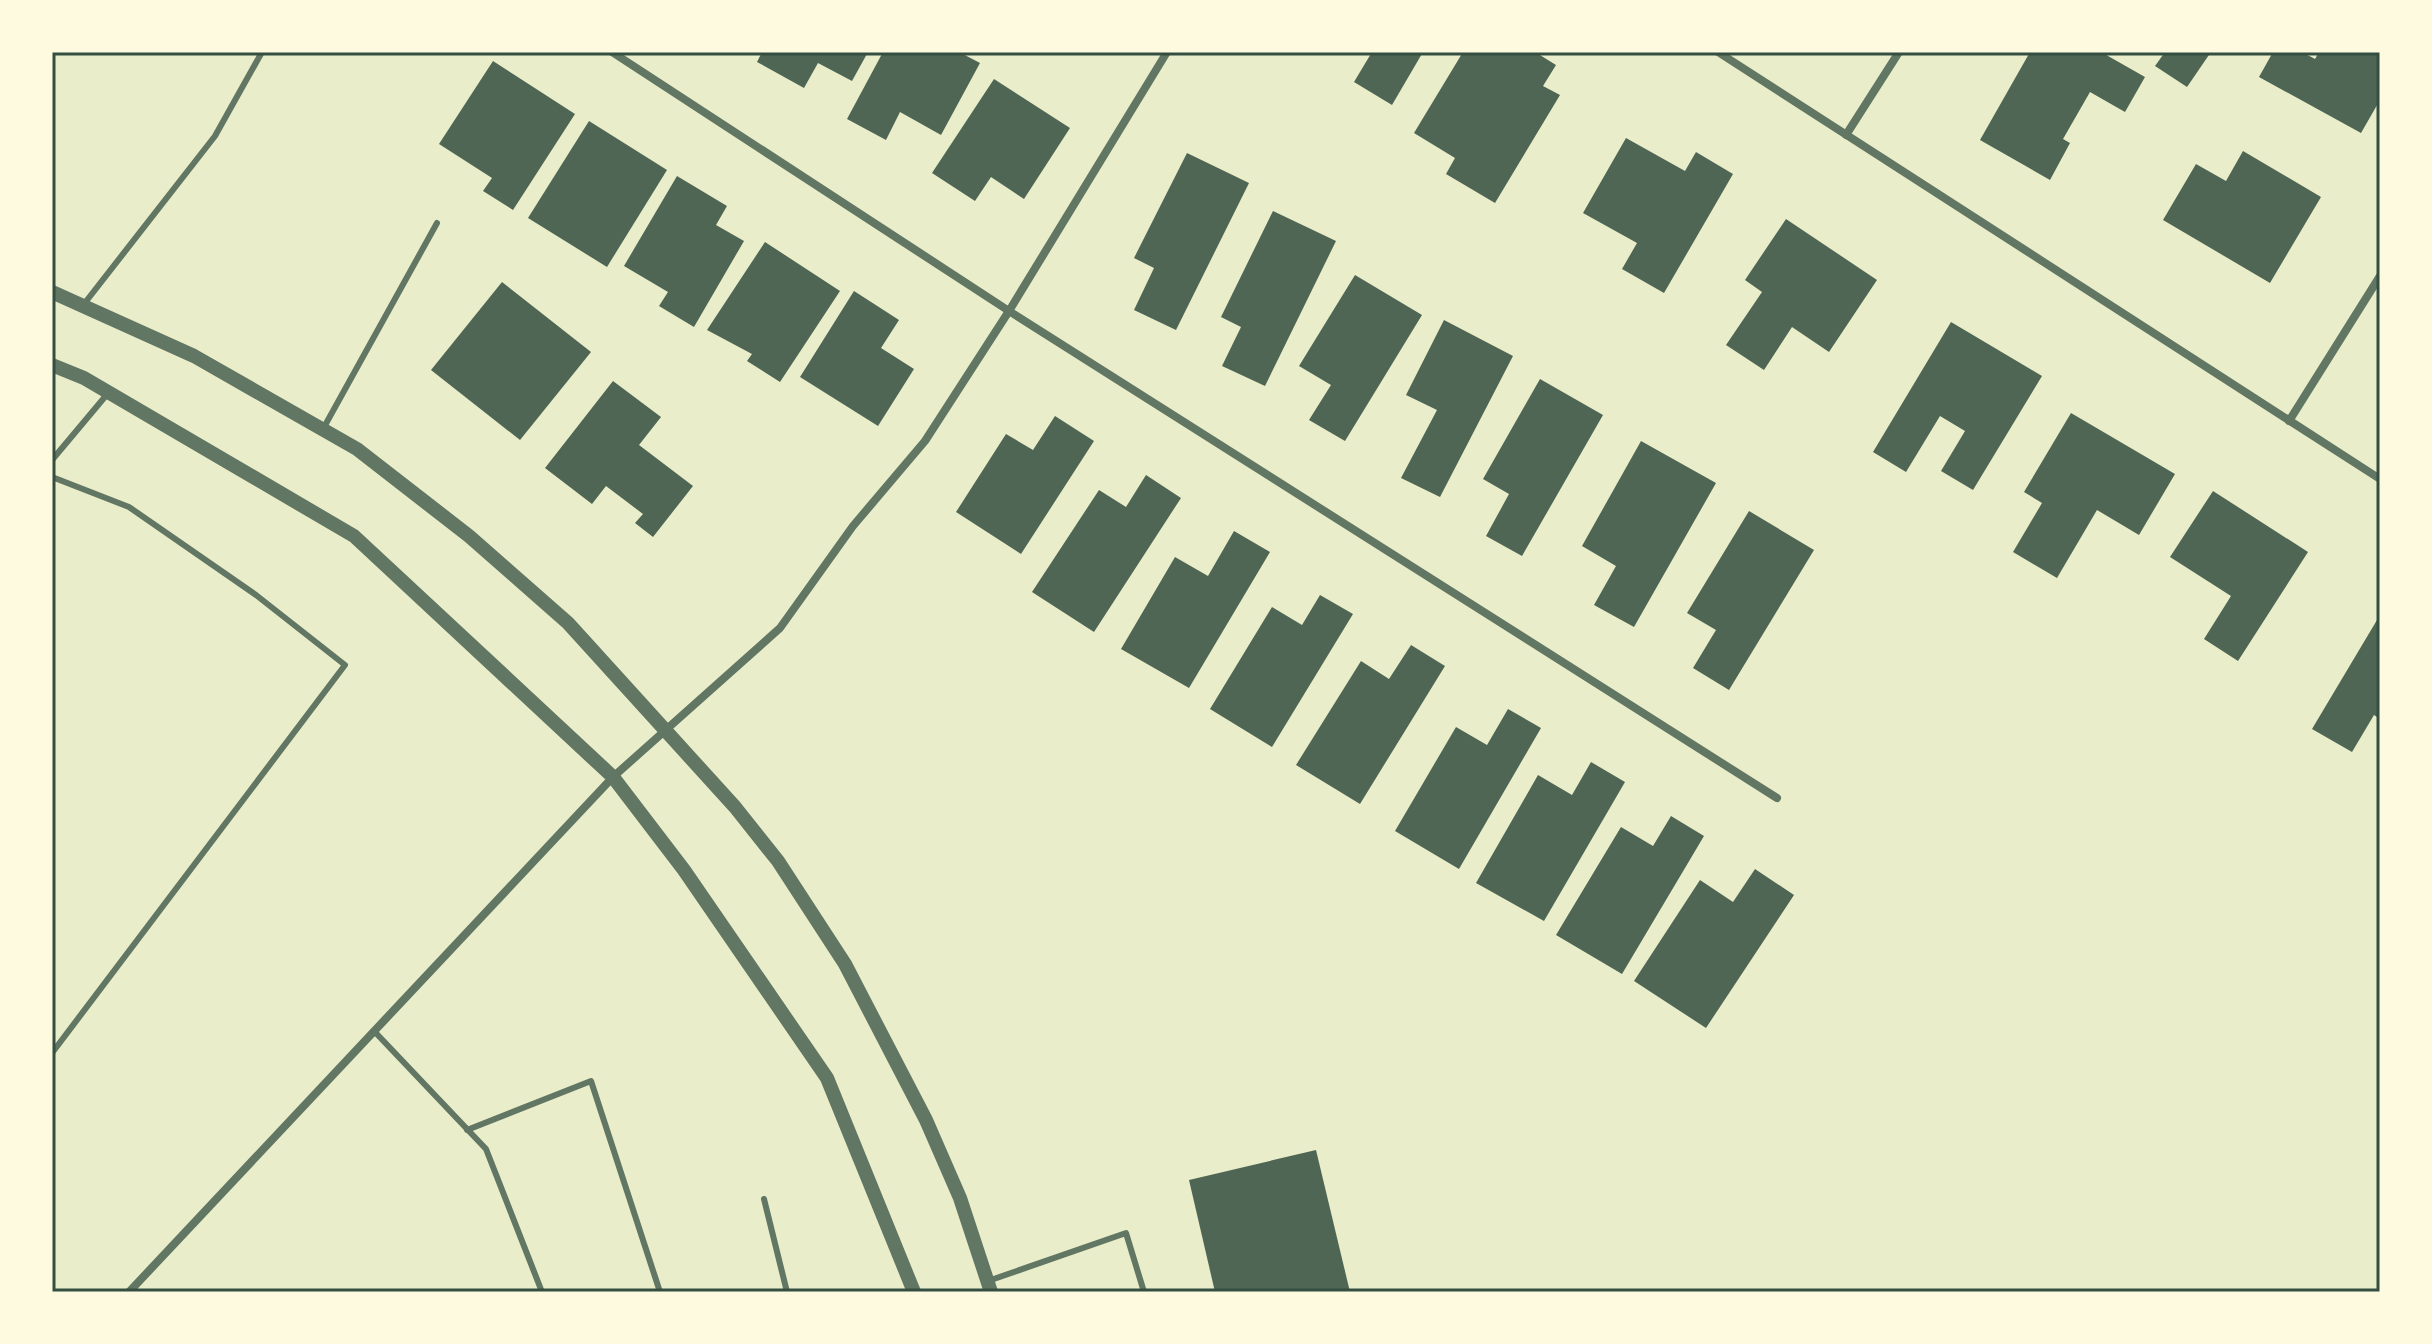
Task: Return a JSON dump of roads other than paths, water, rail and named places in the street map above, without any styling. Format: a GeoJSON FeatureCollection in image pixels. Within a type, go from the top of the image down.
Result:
{"type":"FeatureCollection","features":[{"type":"Feature","properties":{"kind":"street"},"geometry":{"type":"LineString","coordinates":[[612,52],[1009,311],[1777,798]]}},
{"type":"Feature","properties":{"kind":"street"},"geometry":{"type":"LineString","coordinates":[[129,1292],[613,777],[780,628],[853,526],[925,441],[1009,311],[1167,52]]}},
{"type":"Feature","properties":{"kind":"street"},"geometry":{"type":"LineString","coordinates":[[1718,52],[2380,479]]}},
{"type":"Feature","properties":{"kind":"street"},"geometry":{"type":"LineString","coordinates":[[1846,135],[1899,52]]}},
{"type":"Feature","properties":{"kind":"street"},"geometry":{"type":"LineString","coordinates":[[2289,421],[2380,276]]}},
{"type":"Feature","properties":{"kind":"street"},"geometry":{"type":"LineString","coordinates":[[52,292],[194,356],[357,449],[469,536],[568,623],[735,807],[778,861],[845,964],[926,1120],[960,1198],[989,1286]]}},
{"type":"Feature","properties":{"kind":"street"},"geometry":{"type":"LineString","coordinates":[[52,365],[109,392],[354,536],[613,777],[684,870],[827,1078],[914,1292]]}},
{"type":"Feature","properties":{"kind":"lane"},"geometry":{"type":"LineString","coordinates":[[84,304],[215,136],[262,52]]}},
{"type":"Feature","properties":{"kind":"lane"},"geometry":{"type":"LineString","coordinates":[[323,429],[437,223]]}},
{"type":"Feature","properties":{"kind":"lane"},"geometry":{"type":"LineString","coordinates":[[52,460],[109,392]]}},
{"type":"Feature","properties":{"kind":"lane"},"geometry":{"type":"LineString","coordinates":[[52,477],[129,507],[256,595],[345,665],[52,1053]]}},
{"type":"Feature","properties":{"kind":"lane"},"geometry":{"type":"LineString","coordinates":[[374,1031],[486,1149],[542,1292]]}},
{"type":"Feature","properties":{"kind":"lane"},"geometry":{"type":"LineString","coordinates":[[467,1130],[591,1081],[660,1292]]}},
{"type":"Feature","properties":{"kind":"lane"},"geometry":{"type":"LineString","coordinates":[[764,1199],[787,1292]]}},
{"type":"Feature","properties":{"kind":"lane"},"geometry":{"type":"LineString","coordinates":[[989,1286],[1126,1233],[1144,1292]]}}]}
